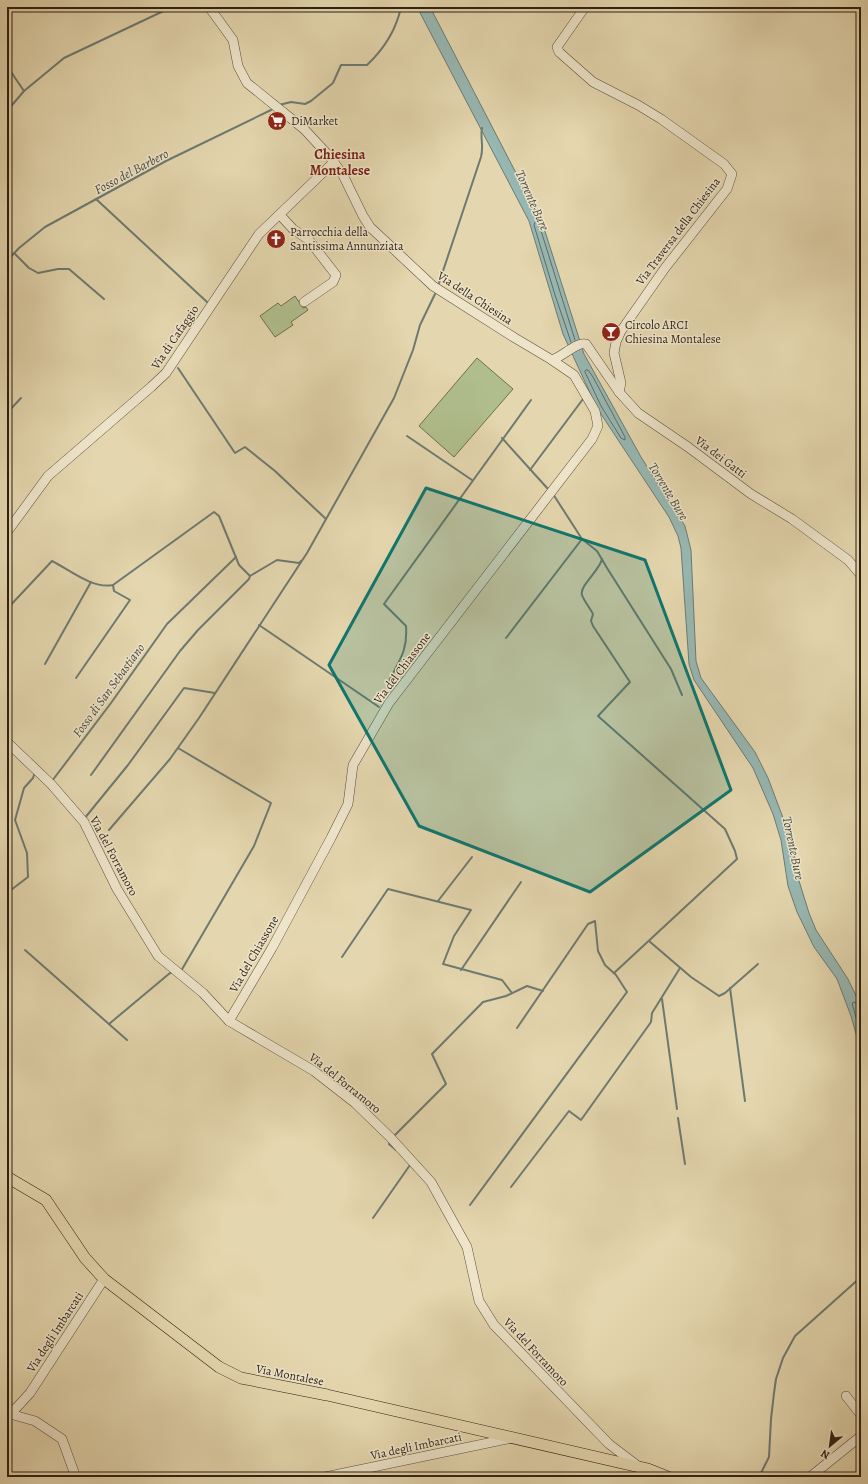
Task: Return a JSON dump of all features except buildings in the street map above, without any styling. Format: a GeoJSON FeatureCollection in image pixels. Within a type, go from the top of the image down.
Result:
{"type":"FeatureCollection","features":[{"type":"Feature","properties":{"kind":"main road","name":"Via Montalese"},"geometry":{"type":"LineString","coordinates":[[7,1177],[23,1185],[46,1200],[85,1258],[104,1279],[219,1367],[241,1378],[327,1395],[640,1467],[668,1477]]}},
{"type":"Feature","properties":{"kind":"street","name":"Via della Chiesina"},"geometry":{"type":"LineString","coordinates":[[209,7],[233,40],[238,66],[247,83],[304,129],[334,162],[370,227],[429,283],[552,360]]}},
{"type":"Feature","properties":{"kind":"street","name":"Via Traversa della Chiesina"},"geometry":{"type":"LineString","coordinates":[[585,7],[557,47],[559,52],[593,82],[638,105],[661,119],[724,164],[732,174],[727,189],[665,268],[621,331],[616,342],[614,354],[621,383],[619,392]]}},
{"type":"Feature","properties":{"kind":"street","name":"Via di Cafaggio"},"geometry":{"type":"LineString","coordinates":[[7,532],[48,476],[166,373],[259,234],[334,162]]}},
{"type":"Feature","properties":{"kind":"street"},"geometry":{"type":"LineString","coordinates":[[280,215],[293,229],[309,240],[336,275],[335,279],[331,283],[304,302]]}},
{"type":"Feature","properties":{"kind":"street","name":"Via dei Gatti"},"geometry":{"type":"LineString","coordinates":[[552,360],[582,343],[588,345],[619,392],[638,413],[688,446],[751,494],[798,524],[848,560],[861,575]]}},
{"type":"Feature","properties":{"kind":"street","name":"Via del Chiassone"},"geometry":{"type":"LineString","coordinates":[[229,1021],[272,948],[348,804],[353,765],[389,702],[592,438],[598,426],[595,411],[574,375],[552,360]]}},
{"type":"Feature","properties":{"kind":"street","name":"Via del Forramoro"},"geometry":{"type":"LineString","coordinates":[[7,742],[51,784],[84,822],[117,889],[158,956],[203,993],[229,1021],[314,1071],[355,1103],[390,1137],[431,1182],[467,1247],[480,1301],[494,1325],[608,1444],[640,1467]]}},
{"type":"Feature","properties":{"kind":"street","name":"Via degli Imbarcati"},"geometry":{"type":"LineString","coordinates":[[9,1416],[30,1393],[104,1279]]}},
{"type":"Feature","properties":{"kind":"street"},"geometry":{"type":"LineString","coordinates":[[846,1396],[861,1415]]}},
{"type":"Feature","properties":{"kind":"street","name":"Via degli Imbarcati"},"geometry":{"type":"LineString","coordinates":[[9,1416],[35,1421],[62,1439],[74,1472],[72,1477]]}},
{"type":"Feature","properties":{"kind":"street"},"geometry":{"type":"LineString","coordinates":[[810,1477],[861,1436]]}},
{"type":"Feature","properties":{"kind":"street","name":"Via degli Imbarcati"},"geometry":{"type":"LineString","coordinates":[[325,1477],[513,1438]]}},
{"type":"Feature","properties":{"kind":"highlighted area"},"geometry":{"type":"Polygon","coordinates":[[[426,488],[645,560],[731,790],[590,892],[419,826],[329,665],[426,488]]]}},
{"type":"Feature","properties":{"kind":"green space"},"geometry":{"type":"Polygon","coordinates":[[[295,296],[303,308],[306,307],[308,310],[291,322],[293,325],[275,337],[260,316],[278,303],[281,306],[295,296]]]}},
{"type":"Feature","properties":{"kind":"green space"},"geometry":{"type":"Polygon","coordinates":[[[477,358],[513,389],[454,457],[419,426],[477,358]]]}},
{"type":"Feature","properties":{"kind":"water"},"geometry":{"type":"Polygon","coordinates":[[[417,7],[430,7],[543,225],[584,354],[641,457],[685,526],[691,550],[696,661],[701,678],[755,752],[768,778],[791,839],[795,859],[795,868],[809,913],[816,930],[848,979],[861,1006],[861,1051],[851,1016],[837,979],[814,947],[797,912],[788,886],[781,840],[773,814],[753,768],[694,680],[689,664],[681,548],[678,536],[669,517],[597,408],[563,334],[529,221],[417,7]]]}},
{"type":"Feature","properties":{"kind":"waterway"},"geometry":{"type":"LineString","coordinates":[[7,111],[24,91],[64,58],[172,7]]}},
{"type":"Feature","properties":{"kind":"waterway","name":"Fosso del Barbero"},"geometry":{"type":"LineString","coordinates":[[279,105],[291,102],[305,104],[311,101],[333,83],[341,65],[367,65],[379,53],[393,32],[401,7]]}},
{"type":"Feature","properties":{"kind":"waterway"},"geometry":{"type":"LineString","coordinates":[[7,66],[24,91]]}},
{"type":"Feature","properties":{"kind":"waterway","name":"Fosso del Barbero"},"geometry":{"type":"LineString","coordinates":[[7,261],[19,248],[45,227],[166,161],[271,110]]}},
{"type":"Feature","properties":{"kind":"waterway"},"geometry":{"type":"LineString","coordinates":[[439,283],[481,157],[482,128]]}},
{"type":"Feature","properties":{"kind":"waterway"},"geometry":{"type":"LineString","coordinates":[[96,199],[207,302]]}},
{"type":"Feature","properties":{"kind":"waterway"},"geometry":{"type":"LineString","coordinates":[[14,253],[29,268],[38,273],[58,269],[69,269],[104,299]]}},
{"type":"Feature","properties":{"kind":"waterway"},"geometry":{"type":"LineString","coordinates":[[109,830],[170,759],[199,718],[307,553],[394,398],[413,350],[420,325],[435,294]]}},
{"type":"Feature","properties":{"kind":"waterway"},"geometry":{"type":"LineString","coordinates":[[178,368],[235,453],[245,447],[275,471],[326,519]]}},
{"type":"Feature","properties":{"kind":"waterway"},"geometry":{"type":"LineString","coordinates":[[7,413],[21,398]]}},
{"type":"Feature","properties":{"kind":"waterway"},"geometry":{"type":"LineString","coordinates":[[530,470],[583,399]]}},
{"type":"Feature","properties":{"kind":"waterway"},"geometry":{"type":"LineString","coordinates":[[387,686],[404,651],[406,626],[384,604],[531,400]]}},
{"type":"Feature","properties":{"kind":"waterway"},"geometry":{"type":"LineString","coordinates":[[407,436],[472,480]]}},
{"type":"Feature","properties":{"kind":"waterway"},"geometry":{"type":"LineString","coordinates":[[502,438],[548,489]]}},
{"type":"Feature","properties":{"kind":"waterway"},"geometry":{"type":"LineString","coordinates":[[7,466],[11,471],[7,477]]}},
{"type":"Feature","properties":{"kind":"waterway"},"geometry":{"type":"LineString","coordinates":[[553,494],[582,539],[597,551],[671,669],[682,695]]}},
{"type":"Feature","properties":{"kind":"waterway"},"geometry":{"type":"LineString","coordinates":[[7,609],[52,561],[89,582],[113,585],[214,512],[219,516],[239,565],[250,576]]}},
{"type":"Feature","properties":{"kind":"waterway"},"geometry":{"type":"LineString","coordinates":[[506,638],[582,539]]}},
{"type":"Feature","properties":{"kind":"waterway","name":"Fosso di San Sebastiano"},"geometry":{"type":"LineString","coordinates":[[52,781],[111,703],[167,624],[236,557]]}},
{"type":"Feature","properties":{"kind":"waterway"},"geometry":{"type":"LineString","coordinates":[[602,559],[598,568],[586,583],[582,591],[582,595],[593,614],[591,621],[593,626],[630,682],[598,716],[725,829],[737,859],[614,973]]}},
{"type":"Feature","properties":{"kind":"waterway","name":"Fosso di San Sebastiano"},"geometry":{"type":"LineString","coordinates":[[250,576],[277,560],[299,563],[301,561]]}},
{"type":"Feature","properties":{"kind":"waterway"},"geometry":{"type":"LineString","coordinates":[[91,775],[180,651],[198,630],[249,579],[250,576]]}},
{"type":"Feature","properties":{"kind":"waterway"},"geometry":{"type":"LineString","coordinates":[[45,664],[91,582]]}},
{"type":"Feature","properties":{"kind":"waterway"},"geometry":{"type":"LineString","coordinates":[[76,678],[130,600],[114,591],[113,585]]}},
{"type":"Feature","properties":{"kind":"waterway"},"geometry":{"type":"LineString","coordinates":[[259,625],[379,707]]}},
{"type":"Feature","properties":{"kind":"waterway"},"geometry":{"type":"LineString","coordinates":[[84,819],[128,765],[184,688],[215,693]]}},
{"type":"Feature","properties":{"kind":"waterway"},"geometry":{"type":"LineString","coordinates":[[178,748],[271,803],[254,846],[181,971]]}},
{"type":"Feature","properties":{"kind":"waterway","name":"Fosso di San Sebastiano"},"geometry":{"type":"LineString","coordinates":[[7,893],[28,877],[27,853],[15,820],[24,788],[33,778],[35,772]]}},
{"type":"Feature","properties":{"kind":"waterway"},"geometry":{"type":"LineString","coordinates":[[438,901],[472,857]]}},
{"type":"Feature","properties":{"kind":"waterway"},"geometry":{"type":"LineString","coordinates":[[461,970],[521,882]]}},
{"type":"Feature","properties":{"kind":"waterway"},"geometry":{"type":"LineString","coordinates":[[342,957],[388,889],[471,910],[454,936],[443,964],[502,980],[512,993]]}},
{"type":"Feature","properties":{"kind":"waterway"},"geometry":{"type":"LineString","coordinates":[[470,1205],[627,992],[616,975],[605,965],[598,951],[595,921],[588,924],[517,1028]]}},
{"type":"Feature","properties":{"kind":"waterway"},"geometry":{"type":"LineString","coordinates":[[649,941],[691,977],[719,996],[725,993],[758,964]]}},
{"type":"Feature","properties":{"kind":"waterway"},"geometry":{"type":"LineString","coordinates":[[25,950],[127,1040]]}},
{"type":"Feature","properties":{"kind":"waterway"},"geometry":{"type":"LineString","coordinates":[[511,1187],[569,1111],[581,1120],[651,1022],[652,1013],[680,968]]}},
{"type":"Feature","properties":{"kind":"waterway"},"geometry":{"type":"LineString","coordinates":[[109,1024],[170,973],[173,973]]}},
{"type":"Feature","properties":{"kind":"waterway"},"geometry":{"type":"LineString","coordinates":[[394,1136],[446,1084],[432,1054],[483,1002],[506,996],[527,986],[543,991]]}},
{"type":"Feature","properties":{"kind":"waterway"},"geometry":{"type":"LineString","coordinates":[[730,988],[745,1101]]}},
{"type":"Feature","properties":{"kind":"waterway"},"geometry":{"type":"LineString","coordinates":[[662,999],[677,1109]]}},
{"type":"Feature","properties":{"kind":"waterway"},"geometry":{"type":"LineString","coordinates":[[678,1118],[685,1164]]}},
{"type":"Feature","properties":{"kind":"waterway"},"geometry":{"type":"LineString","coordinates":[[391,1141],[389,1144],[396,1150]]}},
{"type":"Feature","properties":{"kind":"waterway"},"geometry":{"type":"LineString","coordinates":[[373,1218],[410,1165]]}},
{"type":"Feature","properties":{"kind":"waterway"},"geometry":{"type":"LineString","coordinates":[[759,1477],[769,1457],[774,1393],[776,1379],[783,1358],[795,1336],[861,1277]]}},
{"type":"Feature","properties":{"kind":"place","name":"DiMarket"},"geometry":{"type":"Point","coordinates":[277,121]}},
{"type":"Feature","properties":{"kind":"place","name":"Parrocchia della Santissima Annunziata"},"geometry":{"type":"Point","coordinates":[276,239]}},
{"type":"Feature","properties":{"kind":"place","name":"Circolo ARCI Chiesina Montalese"},"geometry":{"type":"Point","coordinates":[611,332]}},
{"type":"Feature","properties":{"kind":"district","name":"Chiesina Montalese"},"geometry":{"type":"Point","coordinates":[340,162]}},
{"type":"Feature","properties":{"kind":"water label","name":"Torrente Bure"},"geometry":{"type":"Point","coordinates":[533,200]}},
{"type":"Feature","properties":{"kind":"water label","name":"Torrente Bure"},"geometry":{"type":"Point","coordinates":[669,491]}},
{"type":"Feature","properties":{"kind":"water label","name":"Torrente Bure"},"geometry":{"type":"Point","coordinates":[794,848]}}]}
